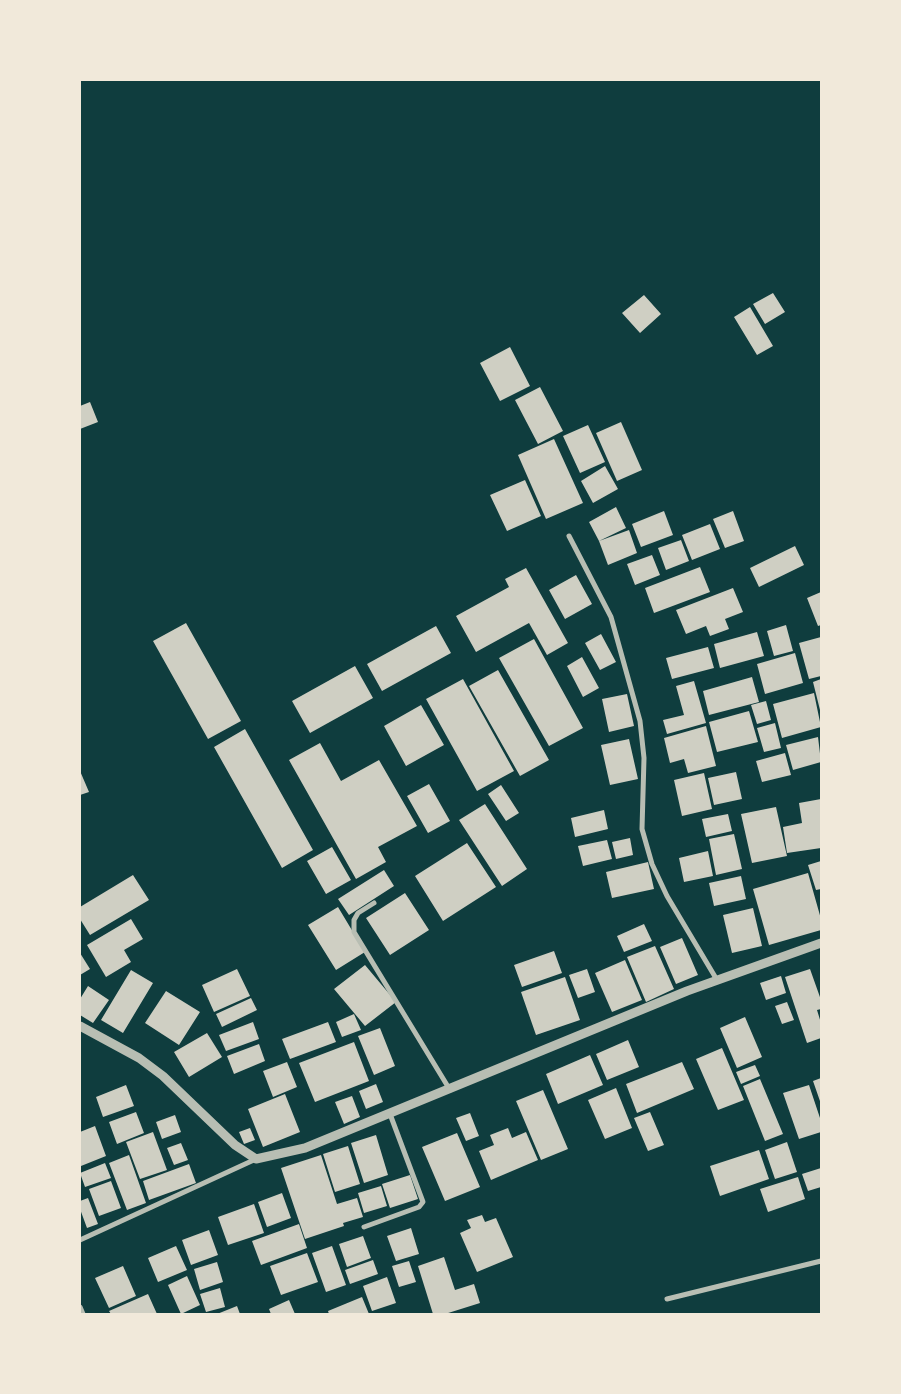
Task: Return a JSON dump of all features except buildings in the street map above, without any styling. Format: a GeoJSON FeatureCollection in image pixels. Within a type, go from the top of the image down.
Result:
{"type":"FeatureCollection","features":[{"type":"Feature","properties":{"kind":"street"},"geometry":{"type":"LineString","coordinates":[[569,536],[611,617],[640,721],[644,758],[642,829],[652,864],[667,896],[717,980]]}},
{"type":"Feature","properties":{"kind":"street"},"geometry":{"type":"LineString","coordinates":[[374,903],[358,913],[354,920],[354,932],[450,1090]]}},
{"type":"Feature","properties":{"kind":"street"},"geometry":{"type":"LineString","coordinates":[[80,1240],[256,1159],[305,1148],[717,980],[821,943]]}},
{"type":"Feature","properties":{"kind":"street"},"geometry":{"type":"LineString","coordinates":[[80,1026],[139,1058],[163,1076],[234,1145],[256,1159]]}},
{"type":"Feature","properties":{"kind":"street"},"geometry":{"type":"LineString","coordinates":[[364,1227],[419,1207],[423,1202],[390,1114]]}},
{"type":"Feature","properties":{"kind":"street"},"geometry":{"type":"LineString","coordinates":[[667,1299],[821,1261]]}},
{"type":"Feature","properties":{"kind":"street"},"geometry":{"type":"LineString","coordinates":[[80,1307],[83,1314]]}}]}
